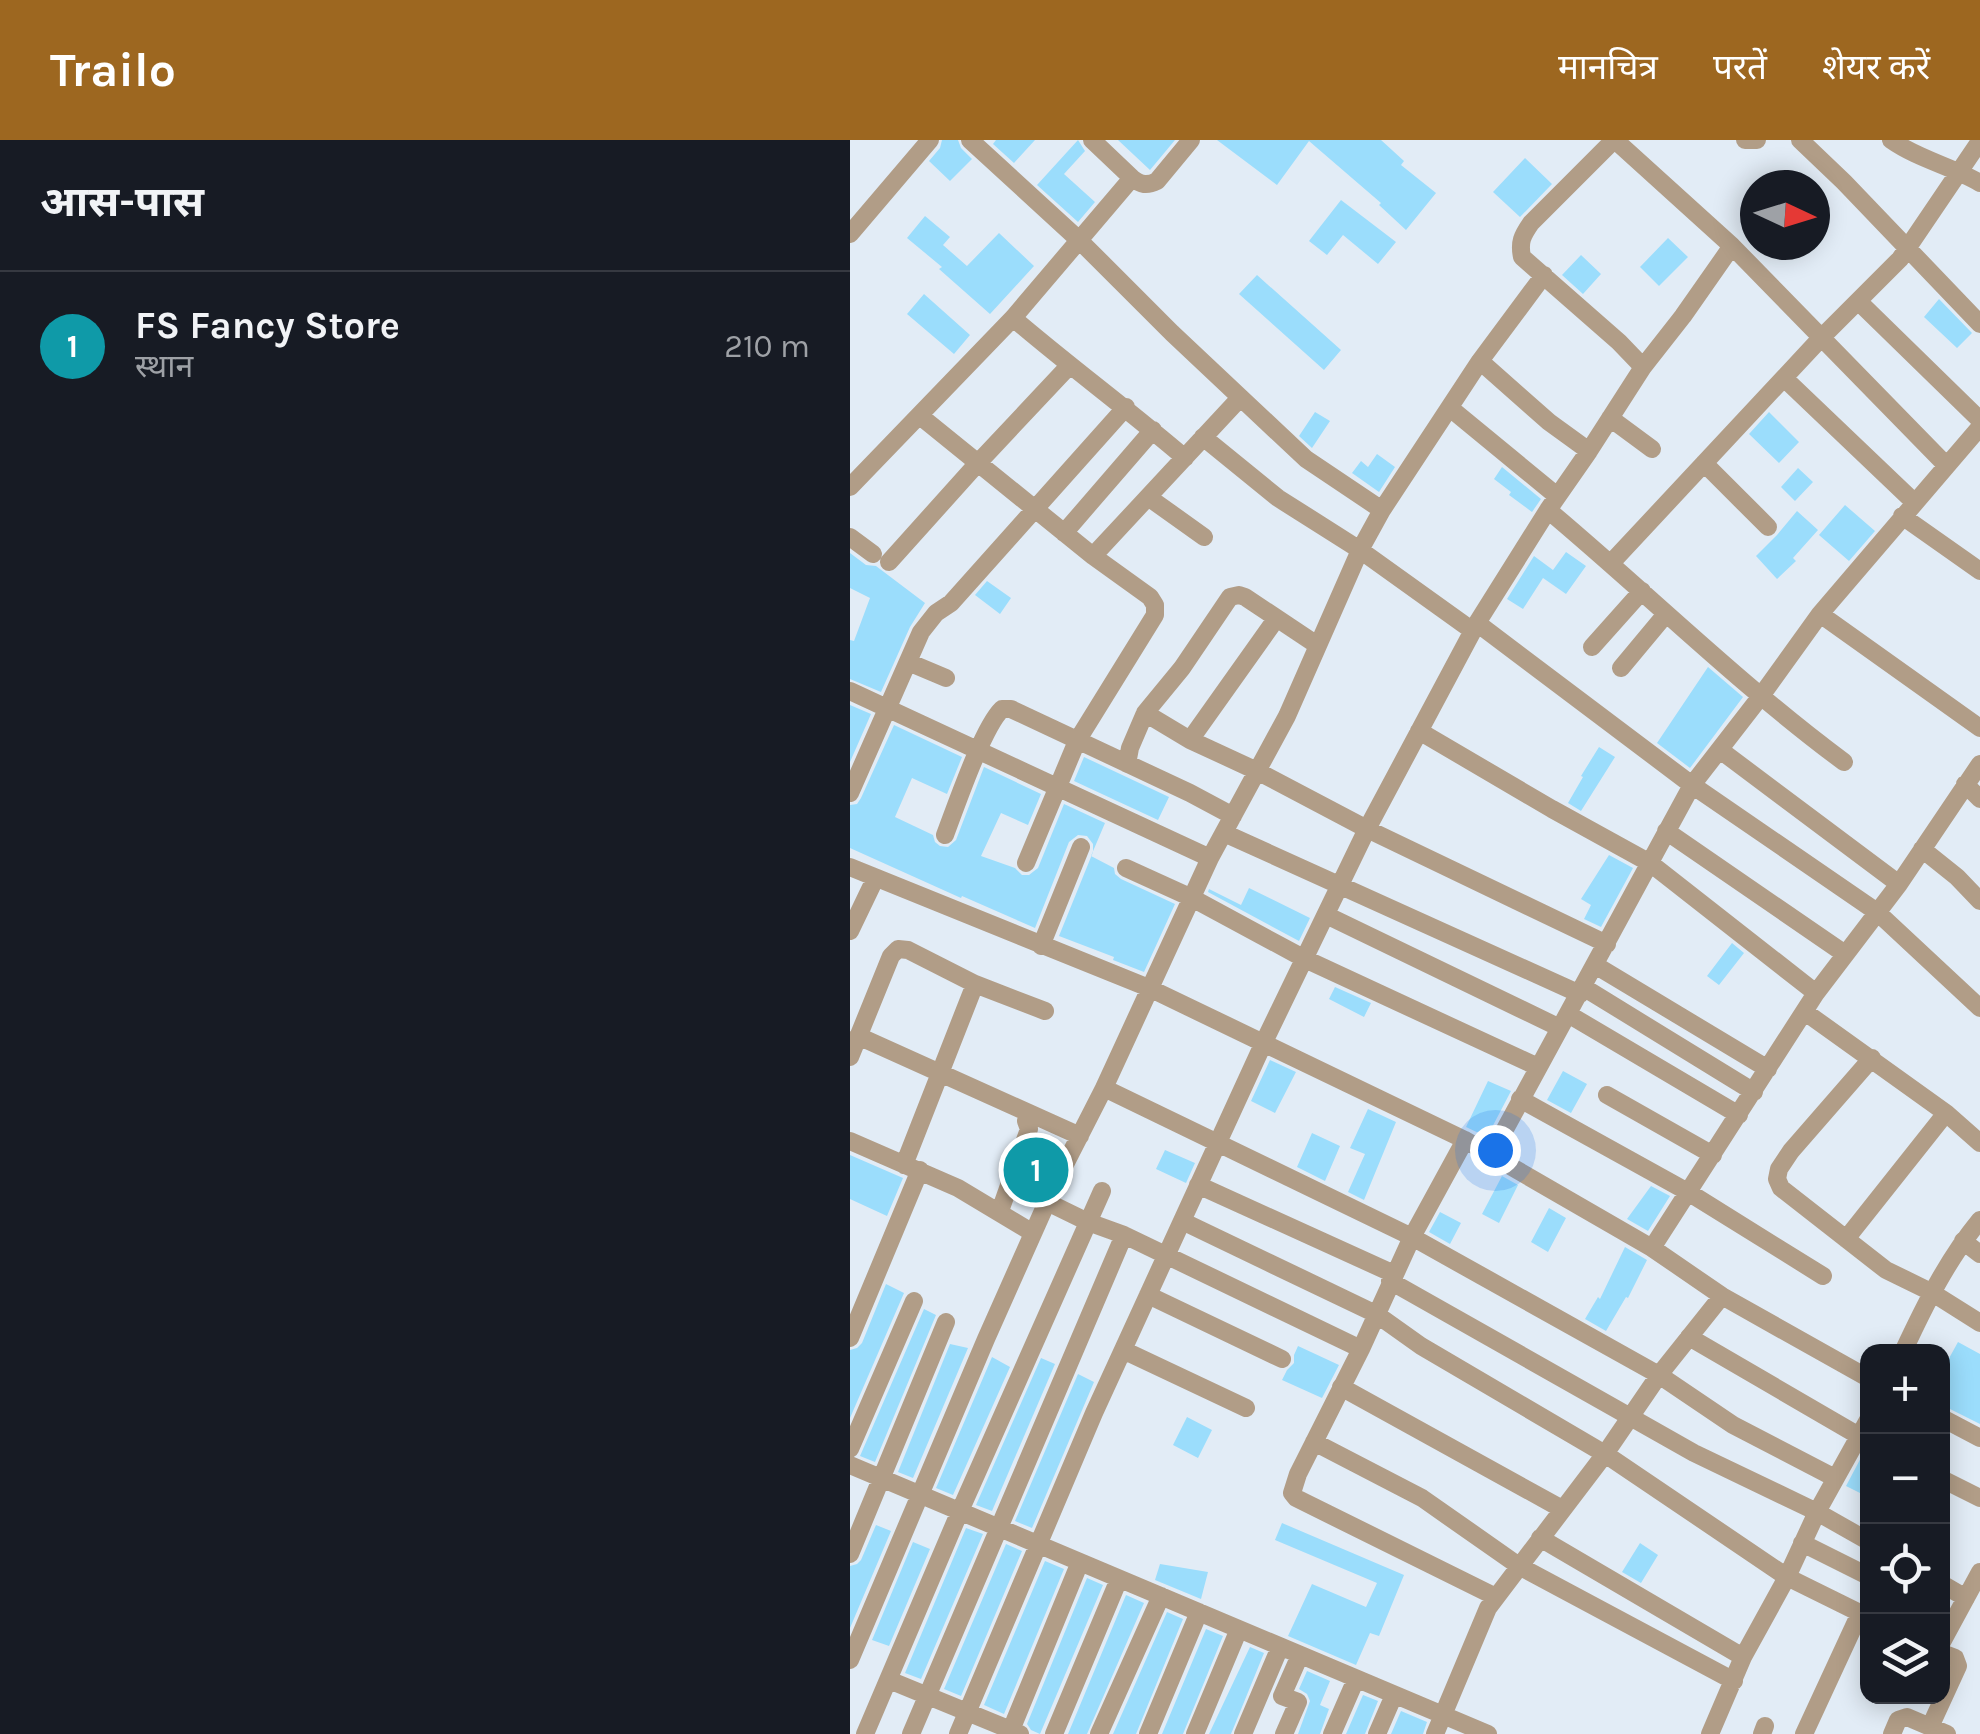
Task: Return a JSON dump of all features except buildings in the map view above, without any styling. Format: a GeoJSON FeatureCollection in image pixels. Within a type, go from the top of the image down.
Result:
{"type":"FeatureCollection","features":[{"type":"Feature","properties":{"kind":"street"},"geometry":{"type":"LineString","coordinates":[[850,234],[930,140]]}},
{"type":"Feature","properties":{"kind":"street"},"geometry":{"type":"LineString","coordinates":[[970,140],[1306,459],[1382,510]]}},
{"type":"Feature","properties":{"kind":"street"},"geometry":{"type":"LineString","coordinates":[[1092,140],[1113,147],[1132,178],[1148,185],[1157,181],[1191,140]]}},
{"type":"Feature","properties":{"kind":"street"},"geometry":{"type":"LineString","coordinates":[[1642,366],[1522,257],[1520,246],[1532,224],[1615,140],[1732,246],[1946,465]]}},
{"type":"Feature","properties":{"kind":"street"},"geometry":{"type":"LineString","coordinates":[[1744,140],[1758,140]]}},
{"type":"Feature","properties":{"kind":"street"},"geometry":{"type":"LineString","coordinates":[[1800,140],[1980,324]]}},
{"type":"Feature","properties":{"kind":"street"},"geometry":{"type":"LineString","coordinates":[[1891,140],[1980,183]]}},
{"type":"Feature","properties":{"kind":"street"},"geometry":{"type":"LineString","coordinates":[[1611,563],[1907,250],[1980,142]]}},
{"type":"Feature","properties":{"kind":"street"},"geometry":{"type":"LineString","coordinates":[[850,487],[1013,318],[1132,178]]}},
{"type":"Feature","properties":{"kind":"street"},"geometry":{"type":"LineString","coordinates":[[958,1734],[1148,1294],[1368,829],[1475,627],[1642,366],[1732,246]]}},
{"type":"Feature","properties":{"kind":"street"},"geometry":{"type":"LineString","coordinates":[[850,1660],[1047,1202],[1210,858],[1287,716],[1360,550],[1480,361],[1544,276]]}},
{"type":"Feature","properties":{"kind":"street"},"geometry":{"type":"LineString","coordinates":[[1491,1155],[1692,785],[1820,614],[1977,433],[1858,301]]}},
{"type":"Feature","properties":{"kind":"street"},"geometry":{"type":"LineString","coordinates":[[1013,318],[1185,458]]}},
{"type":"Feature","properties":{"kind":"street"},"geometry":{"type":"LineString","coordinates":[[1480,361],[1589,451]]}},
{"type":"Feature","properties":{"kind":"street"},"geometry":{"type":"LineString","coordinates":[[850,536],[881,558],[1069,366]]}},
{"type":"Feature","properties":{"kind":"street"},"geometry":{"type":"LineString","coordinates":[[1784,378],[1908,509],[1980,571]]}},
{"type":"Feature","properties":{"kind":"street"},"geometry":{"type":"LineString","coordinates":[[1093,556],[1240,398]]}},
{"type":"Feature","properties":{"kind":"street"},"geometry":{"type":"LineString","coordinates":[[850,793],[928,620],[951,603],[1126,407]]}},
{"type":"Feature","properties":{"kind":"street"},"geometry":{"type":"LineString","coordinates":[[1450,408],[1666,614],[1844,762]]}},
{"type":"Feature","properties":{"kind":"street"},"geometry":{"type":"LineString","coordinates":[[920,416],[1156,605],[1155,614],[1077,741],[1026,864]]}},
{"type":"Feature","properties":{"kind":"street"},"geometry":{"type":"LineString","coordinates":[[1610,418],[1652,449]]}},
{"type":"Feature","properties":{"kind":"street"},"geometry":{"type":"LineString","coordinates":[[1064,533],[1153,430]]}},
{"type":"Feature","properties":{"kind":"street"},"geometry":{"type":"LineString","coordinates":[[1203,438],[1278,498],[1475,627],[1692,785],[1877,912],[1980,1008]]}},
{"type":"Feature","properties":{"kind":"street"},"geometry":{"type":"LineString","coordinates":[[1704,464],[1768,527]]}},
{"type":"Feature","properties":{"kind":"street"},"geometry":{"type":"LineString","coordinates":[[1148,498],[1204,538]]}},
{"type":"Feature","properties":{"kind":"street"},"geometry":{"type":"LineString","coordinates":[[1592,647],[1642,591]]}},
{"type":"Feature","properties":{"kind":"street"},"geometry":{"type":"LineString","coordinates":[[1127,764],[1145,713],[1182,668],[1230,597],[1244,597],[1317,645]]}},
{"type":"Feature","properties":{"kind":"street"},"geometry":{"type":"LineString","coordinates":[[1621,668],[1666,614]]}},
{"type":"Feature","properties":{"kind":"street"},"geometry":{"type":"LineString","coordinates":[[1820,614],[1980,728]]}},
{"type":"Feature","properties":{"kind":"street"},"geometry":{"type":"LineString","coordinates":[[1190,740],[1276,619]]}},
{"type":"Feature","properties":{"kind":"street"},"geometry":{"type":"LineString","coordinates":[[908,662],[946,678]]}},
{"type":"Feature","properties":{"kind":"street"},"geometry":{"type":"LineString","coordinates":[[850,691],[1210,858]]}},
{"type":"Feature","properties":{"kind":"street"},"geometry":{"type":"LineString","coordinates":[[945,834],[996,714],[1011,709],[1190,792],[1228,825],[1339,887],[1582,990],[1754,1092]]}},
{"type":"Feature","properties":{"kind":"street"},"geometry":{"type":"LineString","coordinates":[[1145,713],[1190,740],[1607,944]]}},
{"type":"Feature","properties":{"kind":"street"},"geometry":{"type":"LineString","coordinates":[[1419,731],[1650,863],[1816,993]]}},
{"type":"Feature","properties":{"kind":"street"},"geometry":{"type":"LineString","coordinates":[[1720,750],[1898,884]]}},
{"type":"Feature","properties":{"kind":"street"},"geometry":{"type":"LineString","coordinates":[[1652,1248],[1816,993],[1898,884],[1980,764]]}},
{"type":"Feature","properties":{"kind":"street"},"geometry":{"type":"LineString","coordinates":[[1964,784],[1980,799]]}},
{"type":"Feature","properties":{"kind":"street"},"geometry":{"type":"LineString","coordinates":[[1666,830],[1845,954]]}},
{"type":"Feature","properties":{"kind":"street"},"geometry":{"type":"LineString","coordinates":[[1041,946],[1081,847]]}},
{"type":"Feature","properties":{"kind":"street"},"geometry":{"type":"LineString","coordinates":[[1922,849],[1980,901]]}},
{"type":"Feature","properties":{"kind":"street"},"geometry":{"type":"LineString","coordinates":[[850,868],[1149,988],[1465,1140],[1652,1248],[1722,1296],[1860,1374]]}},
{"type":"Feature","properties":{"kind":"street"},"geometry":{"type":"LineString","coordinates":[[1126,868],[1192,898],[1304,959],[1538,1067]]}},
{"type":"Feature","properties":{"kind":"street"},"geometry":{"type":"LineString","coordinates":[[850,931],[875,879]]}},
{"type":"Feature","properties":{"kind":"street"},"geometry":{"type":"LineString","coordinates":[[1326,915],[1564,1021],[1739,1116]]}},
{"type":"Feature","properties":{"kind":"street"},"geometry":{"type":"LineString","coordinates":[[850,1057],[898,949],[1045,1011]]}},
{"type":"Feature","properties":{"kind":"street"},"geometry":{"type":"LineString","coordinates":[[1595,965],[1768,1068]]}},
{"type":"Feature","properties":{"kind":"street"},"geometry":{"type":"LineString","coordinates":[[850,1338],[912,1168],[939,1072],[975,984]]}},
{"type":"Feature","properties":{"kind":"street"},"geometry":{"type":"LineString","coordinates":[[1804,1012],[1946,1112],[1980,1144]]}},
{"type":"Feature","properties":{"kind":"street"},"geometry":{"type":"LineString","coordinates":[[858,1036],[1080,1136]]}},
{"type":"Feature","properties":{"kind":"street"},"geometry":{"type":"LineString","coordinates":[[1872,1058],[1791,1151],[1779,1169],[1780,1188],[1886,1270],[1932,1292],[1980,1323]]}},
{"type":"Feature","properties":{"kind":"street"},"geometry":{"type":"LineString","coordinates":[[1104,1088],[1412,1236],[1659,1375],[1734,1426],[1835,1478]]}},
{"type":"Feature","properties":{"kind":"street"},"geometry":{"type":"LineString","coordinates":[[1608,1095],[1713,1155]]}},
{"type":"Feature","properties":{"kind":"street"},"geometry":{"type":"LineString","coordinates":[[1520,1099],[1688,1192],[1824,1276]]}},
{"type":"Feature","properties":{"kind":"street"},"geometry":{"type":"LineString","coordinates":[[1846,1239],[1946,1112]]}},
{"type":"Feature","properties":{"kind":"street"},"geometry":{"type":"LineString","coordinates":[[1000,1212],[1029,1128],[1028,1113]]}},
{"type":"Feature","properties":{"kind":"street"},"geometry":{"type":"LineString","coordinates":[[1465,1140],[1412,1236],[1292,1493],[1496,1597]]}},
{"type":"Feature","properties":{"kind":"street"},"geometry":{"type":"LineString","coordinates":[[850,1142],[912,1168],[1033,1233]]}},
{"type":"Feature","properties":{"kind":"street"},"geometry":{"type":"LineString","coordinates":[[1198,1185],[1392,1277],[1694,1453],[1860,1536]]}},
{"type":"Feature","properties":{"kind":"street"},"geometry":{"type":"LineString","coordinates":[[865,1734],[1102,1192]]}},
{"type":"Feature","properties":{"kind":"street"},"geometry":{"type":"LineString","coordinates":[[1047,1202],[1361,1348]]}},
{"type":"Feature","properties":{"kind":"street"},"geometry":{"type":"LineString","coordinates":[[1907,1344],[1932,1292],[1963,1240],[1980,1220]]}},
{"type":"Feature","properties":{"kind":"street"},"geometry":{"type":"LineString","coordinates":[[1182,1221],[1376,1314],[1420,1346],[1605,1454],[1787,1578],[1862,1614]]}},
{"type":"Feature","properties":{"kind":"street"},"geometry":{"type":"LineString","coordinates":[[910,1734],[1124,1235]]}},
{"type":"Feature","properties":{"kind":"street"},"geometry":{"type":"LineString","coordinates":[[1963,1240],[1980,1254]]}},
{"type":"Feature","properties":{"kind":"street"},"geometry":{"type":"LineString","coordinates":[[1148,1294],[1282,1359]]}},
{"type":"Feature","properties":{"kind":"street"},"geometry":{"type":"LineString","coordinates":[[1435,1734],[1488,1608],[1722,1296]]}},
{"type":"Feature","properties":{"kind":"street"},"geometry":{"type":"LineString","coordinates":[[850,1449],[914,1301]]}},
{"type":"Feature","properties":{"kind":"street"},"geometry":{"type":"LineString","coordinates":[[850,1554],[946,1322]]}},
{"type":"Feature","properties":{"kind":"street"},"geometry":{"type":"LineString","coordinates":[[1690,1337],[1860,1430]]}},
{"type":"Feature","properties":{"kind":"street"},"geometry":{"type":"LineString","coordinates":[[1123,1350],[1246,1408]]}},
{"type":"Feature","properties":{"kind":"street"},"geometry":{"type":"LineString","coordinates":[[1341,1387],[1562,1510]]}},
{"type":"Feature","properties":{"kind":"street"},"geometry":{"type":"LineString","coordinates":[[1950,1422],[1980,1438]]}},
{"type":"Feature","properties":{"kind":"street"},"geometry":{"type":"LineString","coordinates":[[1710,1734],[1743,1657],[1787,1578],[1835,1478],[1863,1434]]}},
{"type":"Feature","properties":{"kind":"street"},"geometry":{"type":"LineString","coordinates":[[1314,1442],[1422,1498],[1519,1566],[1734,1681]]}},
{"type":"Feature","properties":{"kind":"street"},"geometry":{"type":"LineString","coordinates":[[850,1465],[1488,1734]]}},
{"type":"Feature","properties":{"kind":"street"},"geometry":{"type":"LineString","coordinates":[[1950,1483],[1980,1498]]}},
{"type":"Feature","properties":{"kind":"street"},"geometry":{"type":"LineString","coordinates":[[1540,1538],[1743,1657]]}},
{"type":"Feature","properties":{"kind":"street"},"geometry":{"type":"LineString","coordinates":[[1802,1542],[1860,1572]]}},
{"type":"Feature","properties":{"kind":"street"},"geometry":{"type":"LineString","coordinates":[[889,1680],[1015,1732],[1080,1562]]}},
{"type":"Feature","properties":{"kind":"street"},"geometry":{"type":"LineString","coordinates":[[1950,1615],[1966,1598],[1980,1572]]}},
{"type":"Feature","properties":{"kind":"street"},"geometry":{"type":"LineString","coordinates":[[1054,1734],[1119,1579]]}},
{"type":"Feature","properties":{"kind":"street"},"geometry":{"type":"LineString","coordinates":[[1950,1589],[1966,1598]]}},
{"type":"Feature","properties":{"kind":"street"},"geometry":{"type":"LineString","coordinates":[[1099,1734],[1162,1596]]}},
{"type":"Feature","properties":{"kind":"street"},"geometry":{"type":"LineString","coordinates":[[1148,1734],[1199,1612]]}},
{"type":"Feature","properties":{"kind":"street"},"geometry":{"type":"LineString","coordinates":[[1804,1734],[1860,1623]]}},
{"type":"Feature","properties":{"kind":"street"},"geometry":{"type":"LineString","coordinates":[[1195,1734],[1239,1629]]}},
{"type":"Feature","properties":{"kind":"street"},"geometry":{"type":"LineString","coordinates":[[1243,1734],[1280,1646]]}},
{"type":"Feature","properties":{"kind":"street"},"geometry":{"type":"LineString","coordinates":[[1284,1734],[1298,1702],[1282,1696],[1300,1655]]}},
{"type":"Feature","properties":{"kind":"street"},"geometry":{"type":"LineString","coordinates":[[1950,1656],[1958,1666],[1950,1691]]}},
{"type":"Feature","properties":{"kind":"street"},"geometry":{"type":"LineString","coordinates":[[1332,1734],[1356,1678]]}},
{"type":"Feature","properties":{"kind":"street"},"geometry":{"type":"LineString","coordinates":[[1378,1734],[1394,1695]]}},
{"type":"Feature","properties":{"kind":"street"},"geometry":{"type":"LineString","coordinates":[[1892,1734],[1902,1717],[1937,1731],[1946,1704]]}},
{"type":"Feature","properties":{"kind":"place","name":"FS Fancy Store"},"geometry":{"type":"Point","coordinates":[1036,1170]}}]}
